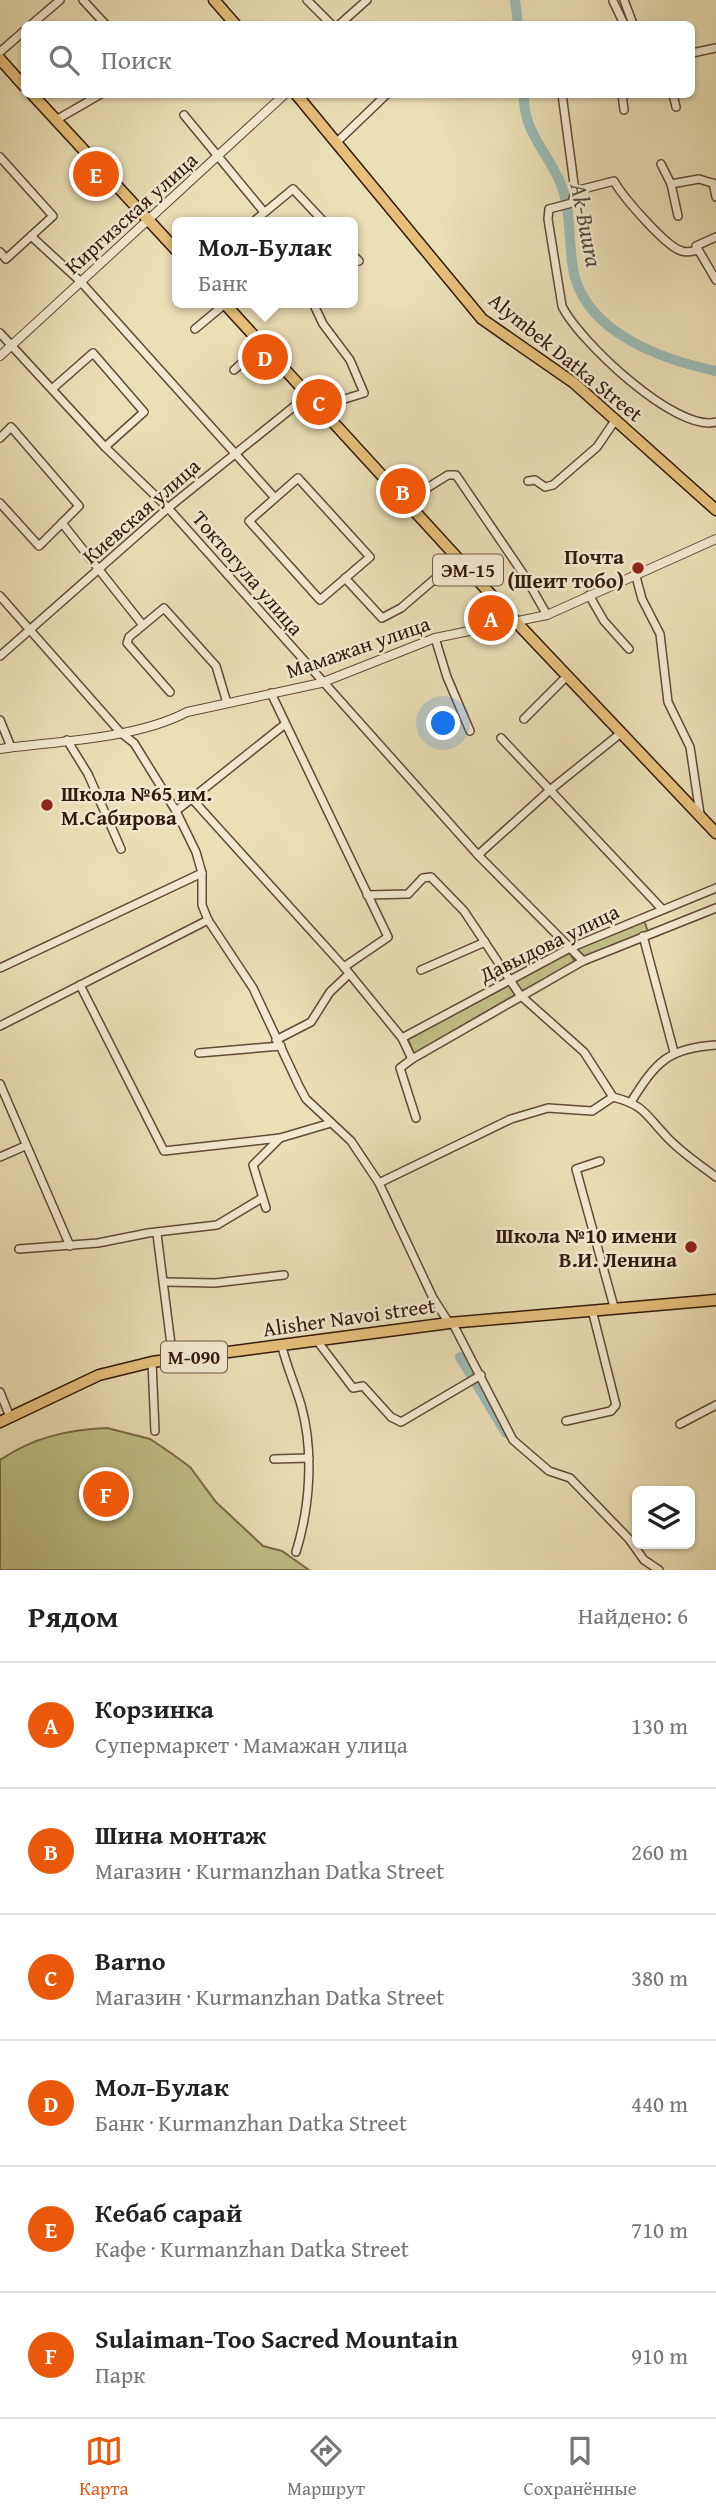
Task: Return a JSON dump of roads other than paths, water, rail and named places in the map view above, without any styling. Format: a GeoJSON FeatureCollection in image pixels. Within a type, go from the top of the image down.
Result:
{"type":"FeatureCollection","features":[{"type":"Feature","properties":{"kind":"main road"},"geometry":{"type":"LineString","coordinates":[[214,0],[230,21]]}},
{"type":"Feature","properties":{"kind":"main road"},"geometry":{"type":"LineString","coordinates":[[0,59],[21,83]]}},
{"type":"Feature","properties":{"kind":"main road"},"geometry":{"type":"LineString","coordinates":[[36,98],[172,245]]}},
{"type":"Feature","properties":{"kind":"main road","name":"Alymbek Datka Street"},"geometry":{"type":"LineString","coordinates":[[299,98],[482,318],[574,383],[716,510]]}},
{"type":"Feature","properties":{"kind":"main road","name":"ЭМ-15"},"geometry":{"type":"LineString","coordinates":[[229,308],[517,623],[716,833]]}},
{"type":"Feature","properties":{"kind":"main road","name":"Alisher Navoi street"},"geometry":{"type":"LineString","coordinates":[[5,1420],[99,1375],[152,1362],[282,1347],[451,1322],[614,1307],[715,1302]]}},
{"type":"Feature","properties":{"kind":"street"},"geometry":{"type":"LineString","coordinates":[[36,21],[61,0]]}},
{"type":"Feature","properties":{"kind":"street"},"geometry":{"type":"LineString","coordinates":[[83,0],[102,21]]}},
{"type":"Feature","properties":{"kind":"street"},"geometry":{"type":"LineString","coordinates":[[307,0],[328,21]]}},
{"type":"Feature","properties":{"kind":"street"},"geometry":{"type":"LineString","coordinates":[[343,21],[367,0]]}},
{"type":"Feature","properties":{"kind":"street"},"geometry":{"type":"LineString","coordinates":[[624,0],[632,21]]}},
{"type":"Feature","properties":{"kind":"street"},"geometry":{"type":"LineString","coordinates":[[613,1],[623,21]]}},
{"type":"Feature","properties":{"kind":"street"},"geometry":{"type":"LineString","coordinates":[[0,52],[21,34]]}},
{"type":"Feature","properties":{"kind":"street"},"geometry":{"type":"LineString","coordinates":[[695,52],[716,48]]}},
{"type":"Feature","properties":{"kind":"street"},"geometry":{"type":"LineString","coordinates":[[56,120],[94,98]]}},
{"type":"Feature","properties":{"kind":"street","name":"Киргизская улица"},"geometry":{"type":"LineString","coordinates":[[0,356],[281,98]]}},
{"type":"Feature","properties":{"kind":"street"},"geometry":{"type":"LineString","coordinates":[[337,142],[383,98]]}},
{"type":"Feature","properties":{"kind":"street"},"geometry":{"type":"LineString","coordinates":[[563,98],[575,191],[572,203],[550,209],[548,219],[562,306],[568,320],[608,362],[668,409],[696,422],[716,422]]}},
{"type":"Feature","properties":{"kind":"street"},"geometry":{"type":"LineString","coordinates":[[622,98],[624,110]]}},
{"type":"Feature","properties":{"kind":"street"},"geometry":{"type":"LineString","coordinates":[[674,98],[676,107]]}},
{"type":"Feature","properties":{"kind":"street"},"geometry":{"type":"LineString","coordinates":[[184,115],[264,212]]}},
{"type":"Feature","properties":{"kind":"street"},"geometry":{"type":"LineString","coordinates":[[0,157],[53,216],[6,259],[0,252]]}},
{"type":"Feature","properties":{"kind":"street"},"geometry":{"type":"LineString","coordinates":[[661,164],[671,184],[678,216]]}},
{"type":"Feature","properties":{"kind":"street"},"geometry":{"type":"LineString","coordinates":[[671,184],[699,179],[714,183],[716,197]]}},
{"type":"Feature","properties":{"kind":"street"},"geometry":{"type":"LineString","coordinates":[[575,191],[614,181],[631,207],[649,220],[671,245],[679,251],[698,250]]}},
{"type":"Feature","properties":{"kind":"street"},"geometry":{"type":"LineString","coordinates":[[258,217],[293,189],[319,217]]}},
{"type":"Feature","properties":{"kind":"street"},"geometry":{"type":"LineString","coordinates":[[32,236],[81,282],[275,498]]}},
{"type":"Feature","properties":{"kind":"street"},"geometry":{"type":"LineString","coordinates":[[716,237],[698,243],[698,250],[716,280]]}},
{"type":"Feature","properties":{"kind":"street"},"geometry":{"type":"LineString","coordinates":[[195,329],[219,308]]}},
{"type":"Feature","properties":{"kind":"street"},"geometry":{"type":"LineString","coordinates":[[315,308],[323,324],[350,360],[364,393],[319,407]]}},
{"type":"Feature","properties":{"kind":"street","name":"Токтогула улица"},"geometry":{"type":"LineString","coordinates":[[0,334],[104,447],[167,508],[321,683],[478,855],[583,961]]}},
{"type":"Feature","properties":{"kind":"street"},"geometry":{"type":"LineString","coordinates":[[234,370],[262,345]]}},
{"type":"Feature","properties":{"kind":"street"},"geometry":{"type":"LineString","coordinates":[[52,389],[93,353],[144,412],[104,447]]}},
{"type":"Feature","properties":{"kind":"street","name":"Киевская улица"},"geometry":{"type":"LineString","coordinates":[[0,656],[167,508],[307,396]]}},
{"type":"Feature","properties":{"kind":"street"},"geometry":{"type":"LineString","coordinates":[[528,481],[535,480],[545,487],[553,485],[597,447],[616,419]]}},
{"type":"Feature","properties":{"kind":"street"},"geometry":{"type":"LineString","coordinates":[[0,438],[11,427],[79,506],[39,546],[0,503]]}},
{"type":"Feature","properties":{"kind":"street"},"geometry":{"type":"LineString","coordinates":[[405,500],[448,475],[456,475],[526,578],[547,615]]}},
{"type":"Feature","properties":{"kind":"street"},"geometry":{"type":"LineString","coordinates":[[298,478],[370,557],[320,600],[249,521],[275,498],[298,478]]}},
{"type":"Feature","properties":{"kind":"street"},"geometry":{"type":"LineString","coordinates":[[62,523],[142,624]]}},
{"type":"Feature","properties":{"kind":"street","name":"Мамажан улица"},"geometry":{"type":"LineString","coordinates":[[0,749],[120,732],[227,703],[321,683],[435,638],[547,615],[635,573],[716,539]]}},
{"type":"Feature","properties":{"kind":"street"},"geometry":{"type":"LineString","coordinates":[[345,578],[382,618],[401,608],[458,559]]}},
{"type":"Feature","properties":{"kind":"street"},"geometry":{"type":"LineString","coordinates":[[635,573],[642,599],[660,634],[668,702],[690,747],[699,791],[700,818]]}},
{"type":"Feature","properties":{"kind":"street"},"geometry":{"type":"LineString","coordinates":[[589,595],[604,621],[629,649]]}},
{"type":"Feature","properties":{"kind":"street"},"geometry":{"type":"LineString","coordinates":[[0,596],[120,732],[134,743],[176,811],[196,852],[202,873],[202,905],[208,920],[253,988],[306,1099],[351,1141],[379,1183],[412,1257],[481,1375],[513,1440],[549,1471],[576,1483],[629,1539],[644,1560],[659,1570]]}},
{"type":"Feature","properties":{"kind":"street"},"geometry":{"type":"LineString","coordinates":[[170,692],[127,643],[159,609],[168,609],[216,666],[227,703]]}},
{"type":"Feature","properties":{"kind":"street"},"geometry":{"type":"LineString","coordinates":[[435,638],[447,677],[470,730]]}},
{"type":"Feature","properties":{"kind":"street"},"geometry":{"type":"LineString","coordinates":[[524,719],[567,676]]}},
{"type":"Feature","properties":{"kind":"street"},"geometry":{"type":"LineString","coordinates":[[199,1053],[278,1043],[311,1022],[346,970],[388,937],[284,725],[271,693]]}},
{"type":"Feature","properties":{"kind":"street"},"geometry":{"type":"LineString","coordinates":[[0,720],[11,747]]}},
{"type":"Feature","properties":{"kind":"street"},"geometry":{"type":"LineString","coordinates":[[176,811],[284,725]]}},
{"type":"Feature","properties":{"kind":"street"},"geometry":{"type":"LineString","coordinates":[[478,855],[550,790],[621,733]]}},
{"type":"Feature","properties":{"kind":"street"},"geometry":{"type":"LineString","coordinates":[[501,738],[662,909]]}},
{"type":"Feature","properties":{"kind":"street"},"geometry":{"type":"LineString","coordinates":[[67,740],[88,774],[121,849]]}},
{"type":"Feature","properties":{"kind":"street"},"geometry":{"type":"LineString","coordinates":[[193,800],[346,970],[402,1038],[412,1059]]}},
{"type":"Feature","properties":{"kind":"street"},"geometry":{"type":"LineString","coordinates":[[0,968],[202,873]]}},
{"type":"Feature","properties":{"kind":"street"},"geometry":{"type":"LineString","coordinates":[[367,895],[408,894],[423,878],[431,877],[464,911],[520,995],[584,1052],[613,1097],[631,1102],[651,1116],[664,1135],[716,1178]]}},
{"type":"Feature","properties":{"kind":"street","name":"Давыдова улица"},"geometry":{"type":"LineString","coordinates":[[402,1038],[570,948],[716,888]]}},
{"type":"Feature","properties":{"kind":"street"},"geometry":{"type":"LineString","coordinates":[[416,1118],[400,1068],[412,1059],[583,961],[716,908]]}},
{"type":"Feature","properties":{"kind":"street"},"geometry":{"type":"LineString","coordinates":[[0,1026],[208,920]]}},
{"type":"Feature","properties":{"kind":"street"},"geometry":{"type":"LineString","coordinates":[[643,936],[674,1052]]}},
{"type":"Feature","properties":{"kind":"street"},"geometry":{"type":"LineString","coordinates":[[421,970],[485,942]]}},
{"type":"Feature","properties":{"kind":"street"},"geometry":{"type":"LineString","coordinates":[[80,985],[164,1151],[280,1138],[331,1123]]}},
{"type":"Feature","properties":{"kind":"street"},"geometry":{"type":"LineString","coordinates":[[631,1102],[661,1061],[674,1052],[716,1045]]}},
{"type":"Feature","properties":{"kind":"street"},"geometry":{"type":"LineString","coordinates":[[0,1084],[24,1146],[70,1246]]}},
{"type":"Feature","properties":{"kind":"street"},"geometry":{"type":"LineString","coordinates":[[379,1183],[510,1119],[548,1108],[592,1111],[613,1097]]}},
{"type":"Feature","properties":{"kind":"street"},"geometry":{"type":"LineString","coordinates":[[266,1208],[253,1165],[280,1138]]}},
{"type":"Feature","properties":{"kind":"street"},"geometry":{"type":"LineString","coordinates":[[0,1157],[24,1146]]}},
{"type":"Feature","properties":{"kind":"street"},"geometry":{"type":"LineString","coordinates":[[600,1161],[576,1169],[614,1307]]}},
{"type":"Feature","properties":{"kind":"street"},"geometry":{"type":"LineString","coordinates":[[19,1249],[70,1246],[217,1225],[262,1198]]}},
{"type":"Feature","properties":{"kind":"street"},"geometry":{"type":"LineString","coordinates":[[157,1234],[173,1360]]}},
{"type":"Feature","properties":{"kind":"street"},"geometry":{"type":"LineString","coordinates":[[165,1282],[215,1283],[284,1275]]}},
{"type":"Feature","properties":{"kind":"street"},"geometry":{"type":"LineString","coordinates":[[566,1421],[611,1411],[616,1405],[592,1310]]}},
{"type":"Feature","properties":{"kind":"street"},"geometry":{"type":"LineString","coordinates":[[317,1342],[353,1388],[363,1386],[391,1417],[401,1422],[481,1375]]}},
{"type":"Feature","properties":{"kind":"street"},"geometry":{"type":"LineString","coordinates":[[282,1347],[290,1379],[301,1404],[309,1458],[309,1479],[296,1552]]}},
{"type":"Feature","properties":{"kind":"street"},"geometry":{"type":"LineString","coordinates":[[152,1362],[155,1431]]}},
{"type":"Feature","properties":{"kind":"street"},"geometry":{"type":"LineString","coordinates":[[0,1392],[5,1420]]}},
{"type":"Feature","properties":{"kind":"street"},"geometry":{"type":"LineString","coordinates":[[680,1424],[716,1405]]}},
{"type":"Feature","properties":{"kind":"street"},"geometry":{"type":"LineString","coordinates":[[274,1460],[309,1458]]}},
{"type":"Feature","properties":{"kind":"waterway","name":"Ak-Buura"},"geometry":{"type":"LineString","coordinates":[[515,0],[518,21]]}},
{"type":"Feature","properties":{"kind":"waterway","name":"Ak-Buura"},"geometry":{"type":"LineString","coordinates":[[524,98],[531,130],[555,171],[564,193],[575,278],[584,298],[613,330],[632,342],[674,360],[716,371]]}},
{"type":"Feature","properties":{"kind":"waterway"},"geometry":{"type":"LineString","coordinates":[[460,1357],[506,1433]]}},
{"type":"Feature","properties":{"kind":"place","name":"Кебаб сарай"},"geometry":{"type":"Point","coordinates":[96,174]}},
{"type":"Feature","properties":{"kind":"place","name":"Мол-Булак"},"geometry":{"type":"Point","coordinates":[265,357]}},
{"type":"Feature","properties":{"kind":"place","name":"Barno"},"geometry":{"type":"Point","coordinates":[319,402]}},
{"type":"Feature","properties":{"kind":"place","name":"Шина монтаж"},"geometry":{"type":"Point","coordinates":[403,491]}},
{"type":"Feature","properties":{"kind":"place","name":"Почта (Шеит тобо)"},"geometry":{"type":"Point","coordinates":[638,568]}},
{"type":"Feature","properties":{"kind":"place","name":"Корзинка"},"geometry":{"type":"Point","coordinates":[491,618]}},
{"type":"Feature","properties":{"kind":"place","name":"Школа №65 им. М.Сабирова"},"geometry":{"type":"Point","coordinates":[47,805]}},
{"type":"Feature","properties":{"kind":"place","name":"Школа №10 имени В.И. Ленина"},"geometry":{"type":"Point","coordinates":[691,1247]}},
{"type":"Feature","properties":{"kind":"place","name":"Sulaiman-Too Sacred Mountain"},"geometry":{"type":"Point","coordinates":[106,1494]}}]}
